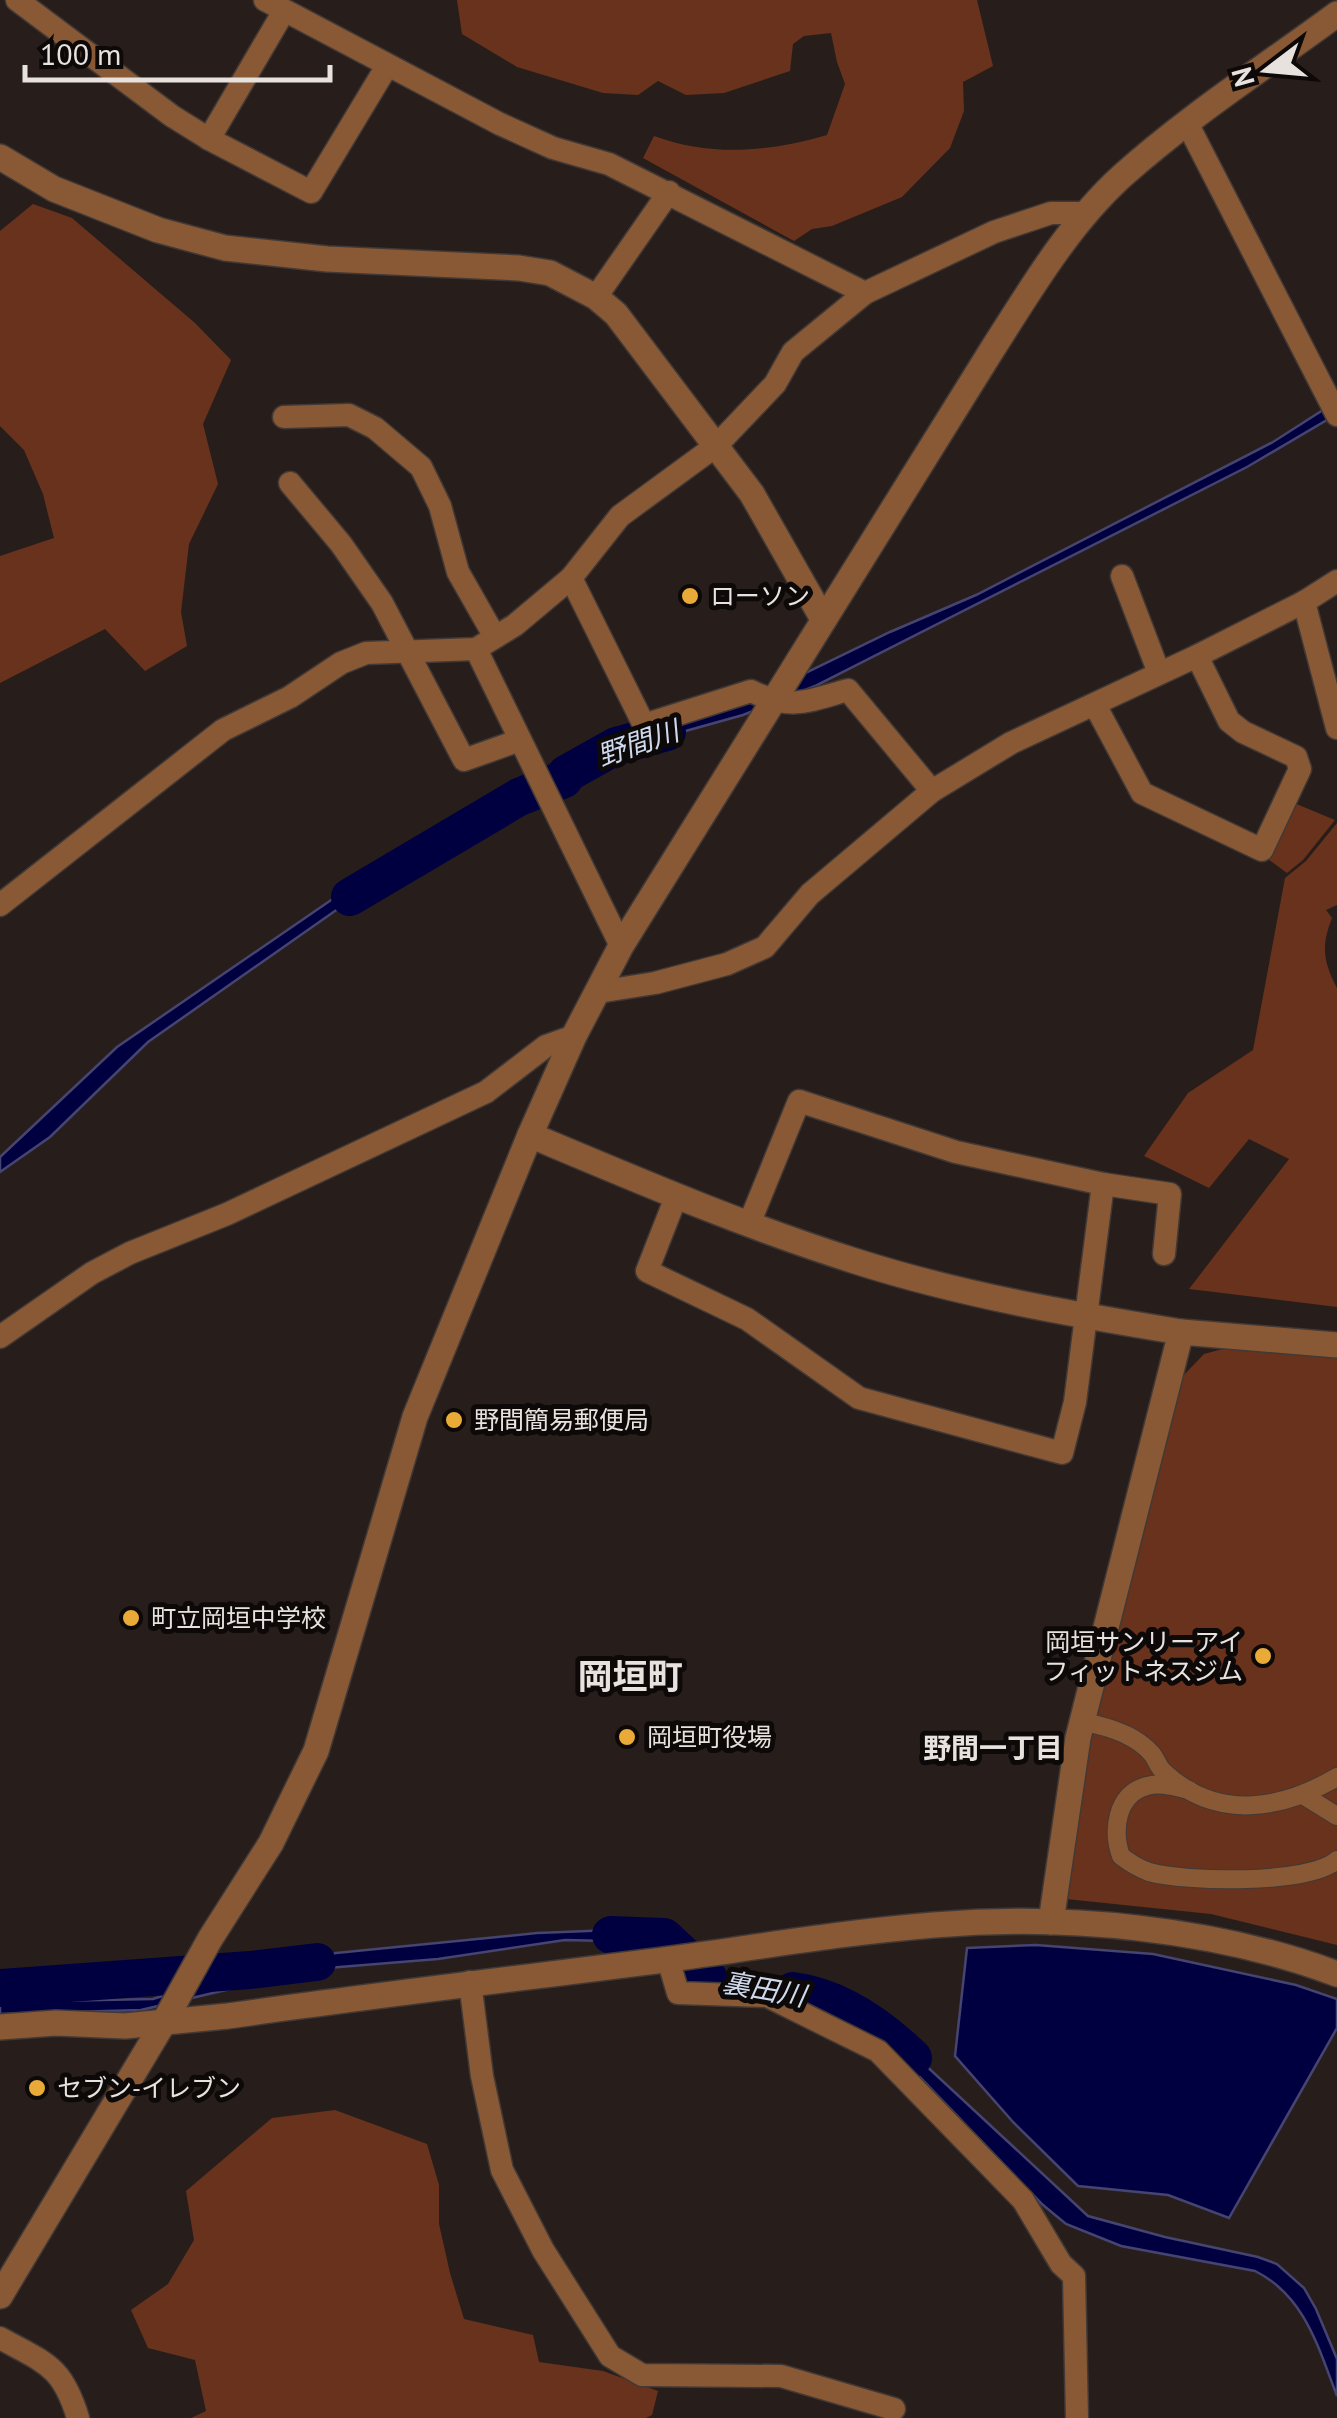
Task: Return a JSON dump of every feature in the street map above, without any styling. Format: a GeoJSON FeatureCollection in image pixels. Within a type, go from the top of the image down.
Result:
{"type":"FeatureCollection","features":[{"type":"Feature","properties":{"kind":"street"},"geometry":{"type":"LineString","coordinates":[[17,0],[172,116],[311,192],[387,66]]}},
{"type":"Feature","properties":{"kind":"street"},"geometry":{"type":"LineString","coordinates":[[208,139],[275,6],[500,124],[553,148],[608,164],[865,293]]}},
{"type":"Feature","properties":{"kind":"street"},"geometry":{"type":"LineString","coordinates":[[0,2296],[210,1939],[271,1843],[316,1751],[415,1417],[530,1135],[574,1036],[621,946],[1040,275],[1086,213],[1121,177],[1188,123],[1337,14]]}},
{"type":"Feature","properties":{"kind":"street"},"geometry":{"type":"LineString","coordinates":[[1188,123],[1337,416]]}},
{"type":"Feature","properties":{"kind":"street"},"geometry":{"type":"LineString","coordinates":[[0,158],[54,189],[88,203],[158,230],[224,248],[327,259],[519,268],[550,273],[596,297],[639,340],[752,494],[823,619]]}},
{"type":"Feature","properties":{"kind":"street"},"geometry":{"type":"LineString","coordinates":[[596,297],[668,192]]}},
{"type":"Feature","properties":{"kind":"street"},"geometry":{"type":"LineString","coordinates":[[0,905],[223,730],[290,697],[341,663],[366,653],[486,643],[570,578],[620,516],[717,445],[774,384],[792,352],[865,293],[994,232],[1051,213],[1086,213]]}},
{"type":"Feature","properties":{"kind":"street"},"geometry":{"type":"LineString","coordinates":[[284,417],[350,415],[375,428],[421,467],[440,506],[458,572],[520,740],[621,946]]}},
{"type":"Feature","properties":{"kind":"street"},"geometry":{"type":"LineString","coordinates":[[290,483],[341,544],[382,603],[464,760],[520,740]]}},
{"type":"Feature","properties":{"kind":"street"},"geometry":{"type":"LineString","coordinates":[[1122,576],[1159,673]]}},
{"type":"Feature","properties":{"kind":"street"},"geometry":{"type":"LineString","coordinates":[[570,578],[644,724],[751,691],[774,702],[798,703],[848,690],[932,791]]}},
{"type":"Feature","properties":{"kind":"street"},"geometry":{"type":"LineString","coordinates":[[598,992],[655,984],[726,964],[764,946],[810,894],[932,791],[1011,744],[1197,656],[1337,581]]}},
{"type":"Feature","properties":{"kind":"street"},"geometry":{"type":"LineString","coordinates":[[1304,602],[1337,728]]}},
{"type":"Feature","properties":{"kind":"street"},"geometry":{"type":"LineString","coordinates":[[1095,705],[1142,793],[1262,850],[1300,769],[1296,757],[1243,732],[1229,721],[1197,656]]}},
{"type":"Feature","properties":{"kind":"street"},"geometry":{"type":"LineString","coordinates":[[0,1338],[92,1273],[130,1253],[227,1214],[486,1092],[546,1046],[574,1036]]}},
{"type":"Feature","properties":{"kind":"street"},"geometry":{"type":"LineString","coordinates":[[749,1224],[799,1101],[956,1152],[1102,1184],[1170,1194],[1164,1254]]}},
{"type":"Feature","properties":{"kind":"street"},"geometry":{"type":"LineString","coordinates":[[530,1135],[749,1224],[857,1262],[984,1296],[1181,1332],[1337,1345]]}},
{"type":"Feature","properties":{"kind":"street"},"geometry":{"type":"LineString","coordinates":[[676,1197],[647,1270],[747,1319],[859,1398],[1062,1452],[1075,1402],[1102,1184]]}},
{"type":"Feature","properties":{"kind":"street"},"geometry":{"type":"LineString","coordinates":[[1051,1922],[1083,1722],[1181,1332]]}},
{"type":"Feature","properties":{"kind":"street"},"geometry":{"type":"LineString","coordinates":[[1083,1722],[1119,1731],[1152,1754],[1160,1770],[1216,1804],[1238,1808],[1284,1802],[1337,1777]]}},
{"type":"Feature","properties":{"kind":"street"},"geometry":{"type":"LineString","coordinates":[[1188,1790],[1147,1786],[1127,1799],[1116,1828],[1122,1856],[1146,1871],[1226,1879],[1303,1875],[1321,1871],[1337,1860]]}},
{"type":"Feature","properties":{"kind":"street"},"geometry":{"type":"LineString","coordinates":[[1303,1795],[1337,1816]]}},
{"type":"Feature","properties":{"kind":"street"},"geometry":{"type":"LineString","coordinates":[[0,2027],[164,2022],[935,1924],[1102,1924],[1234,1946],[1337,1974]]}},
{"type":"Feature","properties":{"kind":"street"},"geometry":{"type":"LineString","coordinates":[[668,1959],[678,1994],[767,1996],[878,2052],[1023,2200],[1061,2264],[1074,2276],[1077,2418]]}},
{"type":"Feature","properties":{"kind":"street"},"geometry":{"type":"LineString","coordinates":[[470,1982],[482,2076],[502,2170],[544,2250],[610,2356],[642,2375],[782,2376],[894,2409]]}},
{"type":"Feature","properties":{"kind":"street"},"geometry":{"type":"LineString","coordinates":[[0,2338],[53,2368],[68,2388],[78,2418]]}},
{"type":"Feature","properties":{"kind":"shaded area"},"geometry":{"type":"Polygon","coordinates":[[[457,0],[977,0],[993,66],[963,82],[964,111],[950,148],[902,197],[832,226],[812,229],[794,241],[643,158],[654,136],[697,147],[740,150],[827,135],[845,84],[831,33],[804,36],[793,44],[790,71],[724,93],[686,95],[658,81],[638,95],[603,93],[517,67],[462,34],[457,0]]]}},
{"type":"Feature","properties":{"kind":"shaded area"},"geometry":{"type":"Polygon","coordinates":[[[33,204],[72,218],[195,323],[231,360],[203,424],[218,484],[189,544],[181,612],[187,646],[145,671],[105,629],[0,683],[0,556],[54,538],[43,494],[24,450],[0,426],[0,231],[33,204]]]}},
{"type":"Feature","properties":{"kind":"shaded area"},"geometry":{"type":"Polygon","coordinates":[[[1294,803],[1335,820],[1303,860],[1287,873],[1268,859],[1294,803]]]}},
{"type":"Feature","properties":{"kind":"shaded area"},"geometry":{"type":"Polygon","coordinates":[[[1337,823],[1337,905],[1326,910],[1332,918],[1325,945],[1326,961],[1337,988],[1337,1307],[1189,1289],[1289,1159],[1249,1139],[1209,1188],[1144,1156],[1188,1093],[1253,1050],[1285,878],[1306,861],[1337,823]]]}},
{"type":"Feature","properties":{"kind":"shaded area"},"geometry":{"type":"Polygon","coordinates":[[[1230,1347],[1337,1357],[1337,1945],[1211,1914],[1066,1899],[1086,1759],[1182,1377],[1204,1354],[1230,1347]]]}},
{"type":"Feature","properties":{"kind":"shaded area"},"geometry":{"type":"Polygon","coordinates":[[[335,2110],[427,2144],[439,2185],[439,2224],[464,2319],[533,2335],[539,2362],[603,2371],[658,2391],[652,2415],[191,2418],[206,2411],[195,2360],[148,2348],[131,2310],[168,2284],[194,2240],[186,2191],[272,2118],[335,2110]]]}},
{"type":"Feature","properties":{"kind":"water","name":"野間川"},"geometry":{"type":"Polygon","coordinates":[[[1337,401],[1337,414],[1247,467],[815,686],[743,715],[639,744],[533,798],[473,822],[412,857],[148,1042],[50,1137],[0,1172],[0,1157],[117,1047],[417,841],[594,755],[746,702],[976,595],[1273,442],[1337,401]]]}},
{"type":"Feature","properties":{"kind":"water","name":"裏田川"},"geometry":{"type":"Polygon","coordinates":[[[639,1929],[657,1932],[695,1967],[714,1976],[787,1980],[817,1992],[893,2035],[1088,2216],[1277,2264],[1304,2288],[1316,2309],[1337,2359],[1337,2396],[1308,2324],[1272,2282],[1255,2271],[1121,2246],[1066,2224],[891,2047],[794,1995],[712,1986],[651,1942],[565,1940],[438,1959],[315,1969],[141,2010],[0,2014],[0,2002],[153,1999],[216,1979],[336,1953],[537,1933],[639,1929]]]}},
{"type":"Feature","properties":{"kind":"water"},"geometry":{"type":"Polygon","coordinates":[[[1036,1945],[1153,1954],[1296,1985],[1337,1999],[1337,2028],[1229,2218],[1168,2195],[1078,2186],[1013,2122],[955,2056],[967,1948],[1036,1945]]]}},
{"type":"Feature","properties":{"kind":"waterway","name":"野間川"},"geometry":{"type":"LineString","coordinates":[[350,897],[519,797],[564,779],[566,774],[616,746],[667,732]]}},
{"type":"Feature","properties":{"kind":"waterway","name":"裏田川"},"geometry":{"type":"LineString","coordinates":[[611,1935],[664,1937],[709,1979]]}},
{"type":"Feature","properties":{"kind":"waterway","name":"裏田川"},"geometry":{"type":"LineString","coordinates":[[0,1988],[317,1962]]}},
{"type":"Feature","properties":{"kind":"waterway","name":"裏田川"},"geometry":{"type":"LineString","coordinates":[[793,1991],[842,2006],[887,2035],[913,2058]]}},
{"type":"Feature","properties":{"kind":"place","name":"ローソン"},"geometry":{"type":"Point","coordinates":[690,596]}},
{"type":"Feature","properties":{"kind":"place","name":"野間簡易郵便局"},"geometry":{"type":"Point","coordinates":[454,1420]}},
{"type":"Feature","properties":{"kind":"place","name":"町立岡垣中学校"},"geometry":{"type":"Point","coordinates":[131,1618]}},
{"type":"Feature","properties":{"kind":"place","name":"岡垣サンリーアイ フィットネスジム"},"geometry":{"type":"Point","coordinates":[1263,1656]}},
{"type":"Feature","properties":{"kind":"place","name":"岡垣町役場"},"geometry":{"type":"Point","coordinates":[627,1737]}},
{"type":"Feature","properties":{"kind":"place","name":"セブン-イレブン"},"geometry":{"type":"Point","coordinates":[37,2088]}},
{"type":"Feature","properties":{"kind":"district","name":"岡垣町"},"geometry":{"type":"Point","coordinates":[630,1677]}},
{"type":"Feature","properties":{"kind":"district","name":"野間一丁目"},"geometry":{"type":"Point","coordinates":[993,1748]}}]}
